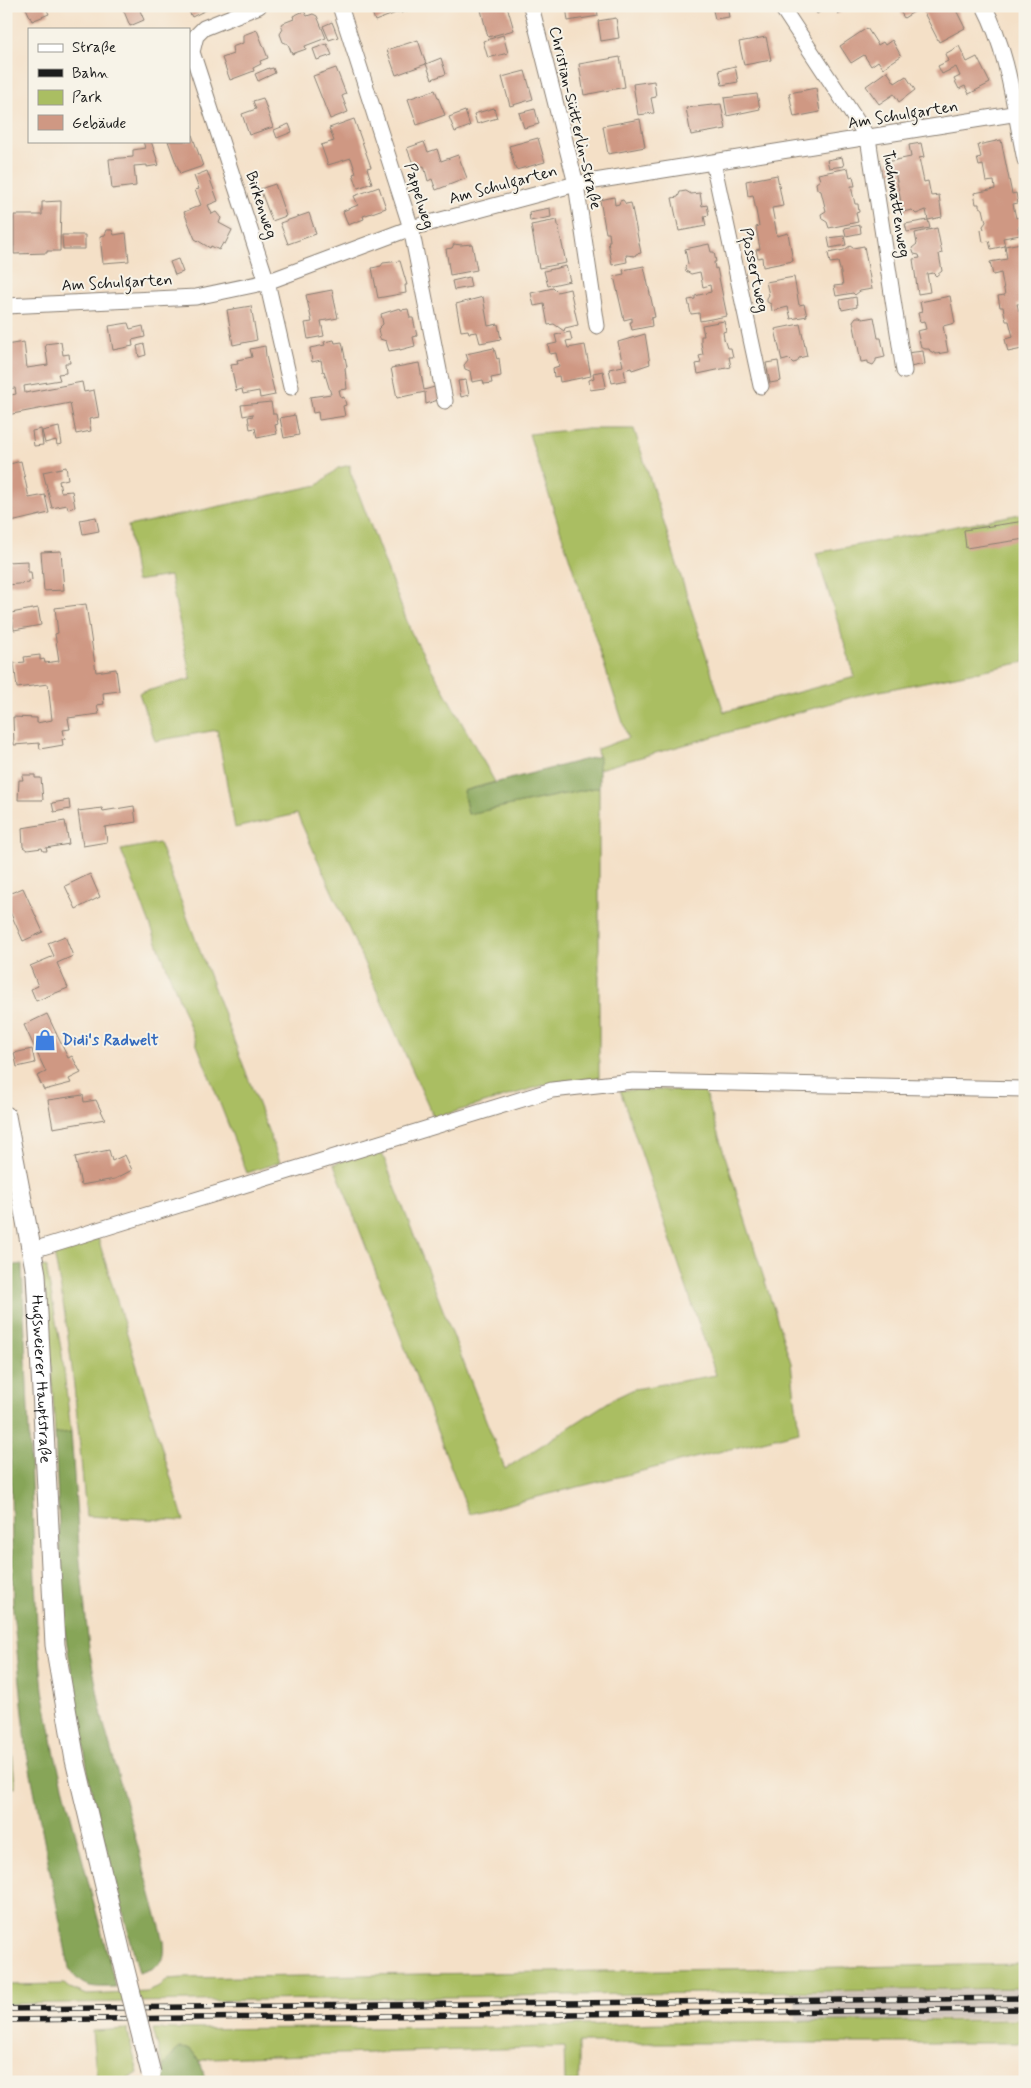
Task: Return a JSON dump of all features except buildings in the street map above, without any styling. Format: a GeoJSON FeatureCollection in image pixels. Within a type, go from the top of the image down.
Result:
{"type":"FeatureCollection","features":[{"type":"Feature","properties":{"kind":"street","name":"Birkenweg"},"geometry":{"type":"LineString","coordinates":[[258,6],[204,28],[196,36],[192,52],[267,282],[291,387]]}},
{"type":"Feature","properties":{"kind":"street","name":"Pappelweg"},"geometry":{"type":"LineString","coordinates":[[340,6],[411,228],[445,401]]}},
{"type":"Feature","properties":{"kind":"street","name":"Christian-Sütterlin-Straße"},"geometry":{"type":"LineString","coordinates":[[531,6],[576,184],[597,326]]}},
{"type":"Feature","properties":{"kind":"street","name":"Tuchmattenweg"},"geometry":{"type":"LineString","coordinates":[[781,6],[868,138],[904,371]]}},
{"type":"Feature","properties":{"kind":"street"},"geometry":{"type":"LineString","coordinates":[[984,6],[993,24],[1020,113],[1025,160]]}},
{"type":"Feature","properties":{"kind":"street","name":"Am Schulgarten"},"geometry":{"type":"LineString","coordinates":[[6,306],[196,297],[267,282],[411,228],[576,184],[1020,113]]}},
{"type":"Feature","properties":{"kind":"street","name":"Pfossertweg"},"geometry":{"type":"LineString","coordinates":[[713,162],[761,386]]}},
{"type":"Feature","properties":{"kind":"street"},"geometry":{"type":"LineString","coordinates":[[33,1250],[552,1090],[633,1081],[1025,1088]]}},
{"type":"Feature","properties":{"kind":"street","name":"Hugsweierer Hauptstraße"},"geometry":{"type":"LineString","coordinates":[[6,1116],[33,1250],[36,1274],[55,1646],[75,1760],[152,2078]]}},
{"type":"Feature","properties":{"kind":"shaded area"},"geometry":{"type":"Polygon","coordinates":[[[1025,1989],[1025,2018],[796,2021],[795,1993],[1025,1989]]]}},
{"type":"Feature","properties":{"kind":"green space"},"geometry":{"type":"Polygon","coordinates":[[[581,429],[634,429],[724,712],[855,677],[816,553],[1025,513],[1025,662],[860,695],[599,769],[597,749],[628,738],[529,434],[581,429]]]}},
{"type":"Feature","properties":{"kind":"green space"},"geometry":{"type":"Polygon","coordinates":[[[350,465],[350,471],[411,632],[495,782],[463,791],[468,814],[599,787],[599,1078],[551,1083],[434,1118],[297,814],[235,828],[217,730],[155,741],[139,693],[191,679],[170,576],[136,581],[128,526],[318,485],[338,468],[350,465]]]}},
{"type":"Feature","properties":{"kind":"green space"},"geometry":{"type":"Polygon","coordinates":[[[599,756],[599,787],[468,814],[463,791],[599,756]]]}},
{"type":"Feature","properties":{"kind":"green space"},"geometry":{"type":"Polygon","coordinates":[[[159,843],[280,1162],[247,1173],[121,850],[159,843]]]}},
{"type":"Feature","properties":{"kind":"green space"},"geometry":{"type":"Polygon","coordinates":[[[620,1090],[704,1090],[791,1363],[799,1432],[469,1514],[334,1164],[380,1148],[505,1469],[613,1399],[634,1389],[716,1375],[620,1090]]]}},
{"type":"Feature","properties":{"kind":"green space"},"geometry":{"type":"Polygon","coordinates":[[[98,1238],[184,1521],[86,1516],[70,1351],[54,1253],[98,1238]]]}},
{"type":"Feature","properties":{"kind":"green space"},"geometry":{"type":"Polygon","coordinates":[[[22,1264],[37,1627],[43,1690],[55,1755],[116,1987],[95,1987],[84,1984],[69,1968],[27,1754],[13,1610],[8,1298],[8,1266],[22,1264]]]}},
{"type":"Feature","properties":{"kind":"green space"},"geometry":{"type":"Polygon","coordinates":[[[46,1266],[62,1354],[71,1432],[55,1434],[50,1345],[41,1267],[46,1266]]]}},
{"type":"Feature","properties":{"kind":"green space"},"geometry":{"type":"Polygon","coordinates":[[[71,1432],[80,1561],[89,1648],[103,1721],[164,1941],[163,1960],[157,1966],[139,1973],[90,1785],[63,1620],[55,1434],[71,1432]]]}},
{"type":"Feature","properties":{"kind":"green space"},"geometry":{"type":"Polygon","coordinates":[[[6,1672],[15,1788],[6,1787],[6,1672]]]}},
{"type":"Feature","properties":{"kind":"green space"},"geometry":{"type":"Polygon","coordinates":[[[1025,1964],[1025,1988],[6,2004],[6,1985],[65,1984],[87,1995],[147,1992],[160,1987],[168,1979],[183,1978],[1025,1964]]]}},
{"type":"Feature","properties":{"kind":"green space"},"geometry":{"type":"Polygon","coordinates":[[[1025,2020],[1025,2043],[579,2043],[579,2082],[565,2082],[564,2047],[211,2058],[200,2061],[190,2049],[175,2052],[163,2067],[153,2029],[508,2027],[703,2022],[1025,2020]]]}},
{"type":"Feature","properties":{"kind":"green space"},"geometry":{"type":"Polygon","coordinates":[[[127,2029],[138,2073],[123,2082],[97,2082],[92,2031],[127,2029]]]}},
{"type":"Feature","properties":{"kind":"green space"},"geometry":{"type":"Polygon","coordinates":[[[180,2048],[190,2049],[200,2061],[206,2082],[166,2082],[163,2067],[180,2048]]]}},
{"type":"Feature","properties":{"kind":"railway"},"geometry":{"type":"LineString","coordinates":[[6,2009],[1025,1998]]}},
{"type":"Feature","properties":{"kind":"railway"},"geometry":{"type":"LineString","coordinates":[[6,2020],[1025,2009]]}},
{"type":"Feature","properties":{"kind":"place","name":"Didi's Radwelt"},"geometry":{"type":"Point","coordinates":[45,1040]}}]}
